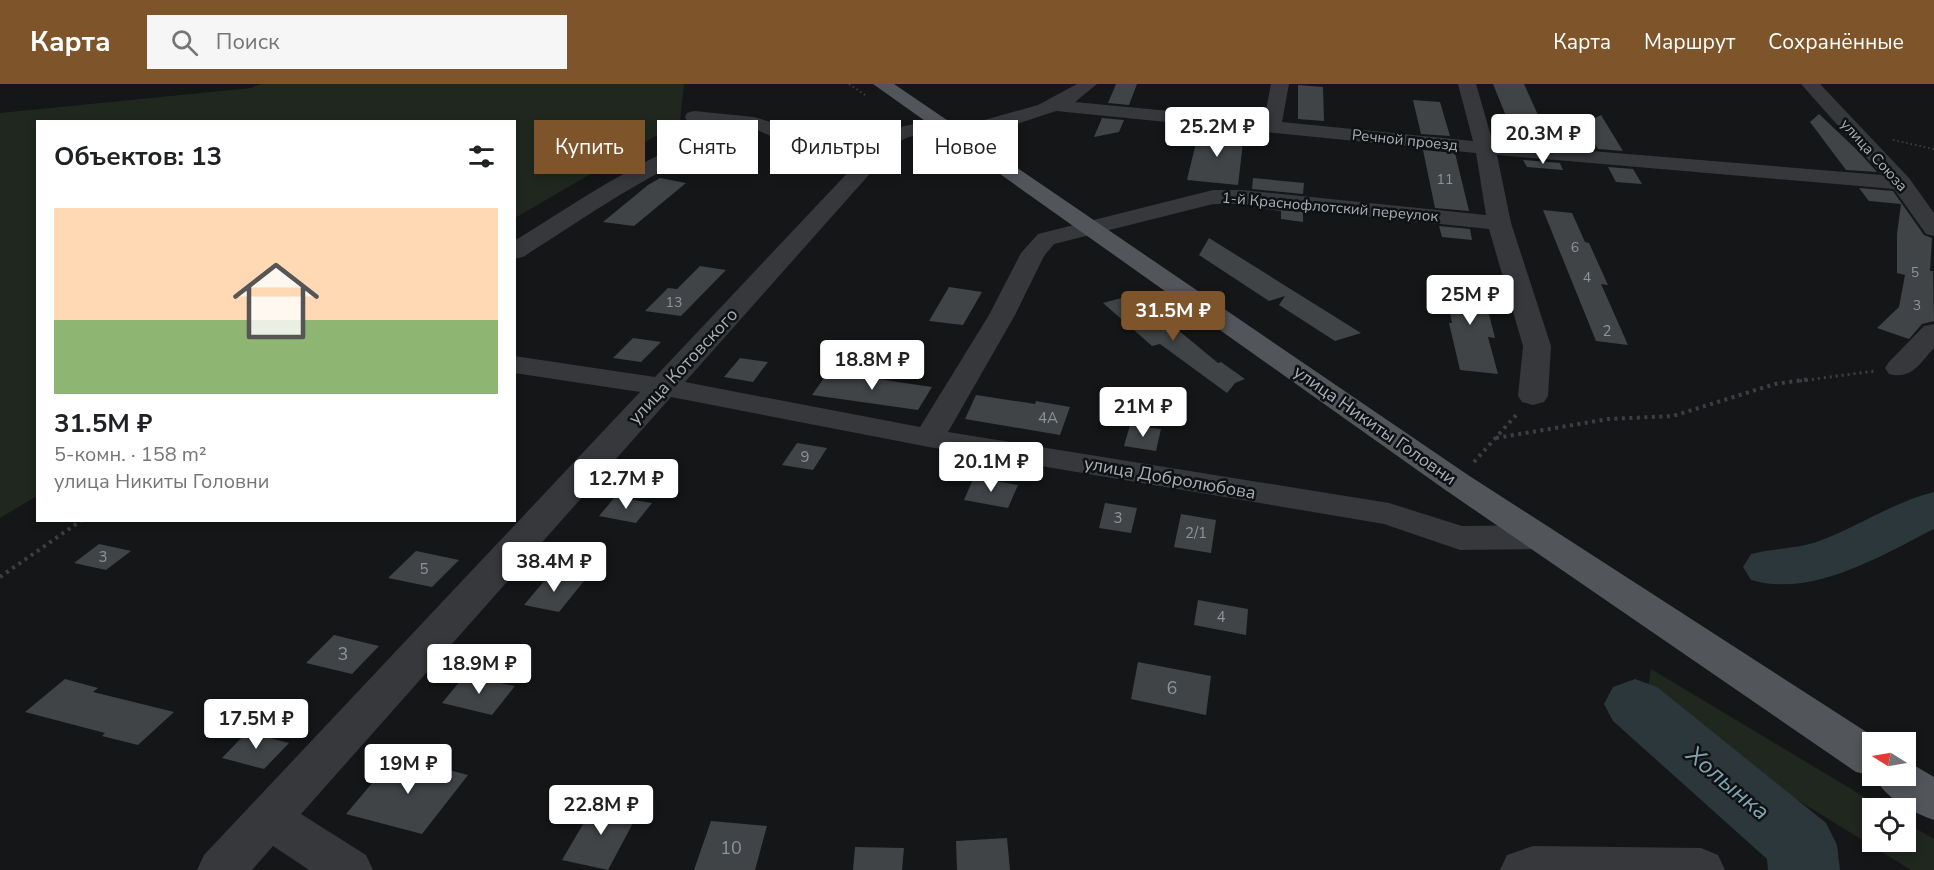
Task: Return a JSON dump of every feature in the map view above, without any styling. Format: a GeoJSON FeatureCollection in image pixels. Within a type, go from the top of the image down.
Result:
{"type":"FeatureCollection","features":[{"type":"Feature","properties":{"kind":"main road","name":"улица Никиты Головни"},"geometry":{"type":"LineString","coordinates":[[882,84],[936,120]]}},
{"type":"Feature","properties":{"kind":"main road","name":"улица Никиты Головни"},"geometry":{"type":"LineString","coordinates":[[1014,174],[1456,482],[1862,752]]}},
{"type":"Feature","properties":{"kind":"main road"},"geometry":{"type":"LineString","coordinates":[[1911,786],[1934,801]]}},
{"type":"Feature","properties":{"kind":"street"},"geometry":{"type":"LineString","coordinates":[[1272,127],[1280,84]]}},
{"type":"Feature","properties":{"kind":"street"},"geometry":{"type":"LineString","coordinates":[[1467,84],[1485,148],[1499,223],[1537,346],[1533,396]]}},
{"type":"Feature","properties":{"kind":"street","name":"улица Союза"},"geometry":{"type":"LineString","coordinates":[[1810,84],[1901,183],[1934,229]]}},
{"type":"Feature","properties":{"kind":"street","name":"улица Котовского"},"geometry":{"type":"LineString","coordinates":[[1009,120],[1054,105],[1085,85]]}},
{"type":"Feature","properties":{"kind":"street","name":"Речной проезд"},"geometry":{"type":"LineString","coordinates":[[1054,105],[1485,148],[1901,183]]}},
{"type":"Feature","properties":{"kind":"street"},"geometry":{"type":"LineString","coordinates":[[694,117],[738,120]]}},
{"type":"Feature","properties":{"kind":"street"},"geometry":{"type":"LineString","coordinates":[[516,251],[657,164]]}},
{"type":"Feature","properties":{"kind":"street","name":"улица Котовского"},"geometry":{"type":"LineString","coordinates":[[221,870],[859,174]]}},
{"type":"Feature","properties":{"kind":"street","name":"1-й Краснофлотский переулок"},"geometry":{"type":"LineString","coordinates":[[929,438],[1002,315],[1033,253],[1046,239],[1213,197],[1242,197],[1499,223]]}},
{"type":"Feature","properties":{"kind":"street"},"geometry":{"type":"LineString","coordinates":[[1899,368],[1934,332]]}},
{"type":"Feature","properties":{"kind":"street","name":"улица Добролюбова"},"geometry":{"type":"LineString","coordinates":[[516,364],[663,387],[929,438],[1389,514],[1460,538],[1540,537]]}},
{"type":"Feature","properties":{"kind":"street"},"geometry":{"type":"LineString","coordinates":[[268,818],[349,870]]}},
{"type":"Feature","properties":{"kind":"street"},"geometry":{"type":"LineString","coordinates":[[1524,870],[1533,868],[1701,870]]}},
{"type":"Feature","properties":{"kind":"path"},"geometry":{"type":"LineString","coordinates":[[1496,438],[1608,419],[1672,416],[1775,384],[1899,368]]}},
{"type":"Feature","properties":{"kind":"path"},"geometry":{"type":"LineString","coordinates":[[1456,482],[1533,396]]}},
{"type":"Feature","properties":{"kind":"path"},"geometry":{"type":"LineString","coordinates":[[0,577],[79,522]]}},
{"type":"Feature","properties":{"kind":"shaded area"},"geometry":{"type":"Polygon","coordinates":[[[261,84],[684,84],[680,120],[657,120],[657,135],[645,142],[645,120],[534,120],[534,174],[591,174],[516,217],[516,120],[36,120],[36,497],[0,518],[0,113],[251,88],[261,84]]]}},
{"type":"Feature","properties":{"kind":"shaded area"},"geometry":{"type":"Polygon","coordinates":[[[1651,669],[1866,798],[1862,798],[1862,840],[1687,732],[1647,695],[1651,669]]]}},
{"type":"Feature","properties":{"kind":"shaded area"},"geometry":{"type":"Polygon","coordinates":[[[1916,828],[1934,839],[1934,870],[1911,870],[1882,852],[1916,852],[1916,828]]]}},
{"type":"Feature","properties":{"kind":"building"},"geometry":{"type":"Polygon","coordinates":[[[1116,84],[1137,84],[1129,105],[1108,103],[1116,84]]]}},
{"type":"Feature","properties":{"kind":"building"},"geometry":{"type":"Polygon","coordinates":[[[1493,84],[1524,84],[1552,146],[1517,143],[1493,84]]]}},
{"type":"Feature","properties":{"kind":"building"},"geometry":{"type":"Polygon","coordinates":[[[1298,85],[1323,87],[1324,121],[1298,119],[1298,85]]]}},
{"type":"Feature","properties":{"kind":"building"},"geometry":{"type":"Polygon","coordinates":[[[1413,100],[1440,102],[1450,136],[1421,134],[1413,100]]]}},
{"type":"Feature","properties":{"kind":"building"},"geometry":{"type":"Polygon","coordinates":[[[1819,114],[1877,172],[1846,170],[1810,122],[1819,114]]]}},
{"type":"Feature","properties":{"kind":"building"},"geometry":{"type":"Polygon","coordinates":[[[1601,115],[1623,151],[1598,149],[1584,124],[1601,115]]]}},
{"type":"Feature","properties":{"kind":"building"},"geometry":{"type":"Polygon","coordinates":[[[1102,118],[1124,120],[1119,132],[1094,137],[1102,118]]]}},
{"type":"Feature","properties":{"kind":"building"},"geometry":{"type":"Polygon","coordinates":[[[1199,130],[1244,134],[1238,185],[1187,180],[1199,130]]]}},
{"type":"Feature","properties":{"kind":"building"},"geometry":{"type":"Polygon","coordinates":[[[1423,150],[1455,153],[1469,211],[1435,208],[1423,150]]]}},
{"type":"Feature","properties":{"kind":"building"},"geometry":{"type":"Polygon","coordinates":[[[1523,160],[1560,163],[1563,170],[1527,167],[1523,160]]]}},
{"type":"Feature","properties":{"kind":"building"},"geometry":{"type":"Polygon","coordinates":[[[1608,167],[1633,169],[1642,184],[1616,182],[1608,167]]]}},
{"type":"Feature","properties":{"kind":"building"},"geometry":{"type":"Polygon","coordinates":[[[660,178],[686,183],[634,226],[603,222],[648,185],[660,178]]]}},
{"type":"Feature","properties":{"kind":"building"},"geometry":{"type":"Polygon","coordinates":[[[1253,178],[1304,183],[1303,194],[1252,189],[1253,178]]]}},
{"type":"Feature","properties":{"kind":"building"},"geometry":{"type":"Polygon","coordinates":[[[1859,188],[1893,191],[1924,235],[1932,238],[1930,271],[1933,271],[1934,321],[1922,324],[1909,339],[1877,328],[1899,307],[1905,275],[1897,273],[1897,234],[1901,204],[1869,201],[1859,188]]]}},
{"type":"Feature","properties":{"kind":"building"},"geometry":{"type":"Polygon","coordinates":[[[1251,207],[1303,212],[1303,222],[1281,219],[1281,211],[1251,207]]]}},
{"type":"Feature","properties":{"kind":"building"},"geometry":{"type":"Polygon","coordinates":[[[1543,210],[1572,213],[1608,285],[1601,284],[1628,345],[1596,341],[1543,210]]]}},
{"type":"Feature","properties":{"kind":"building"},"geometry":{"type":"Polygon","coordinates":[[[1439,226],[1470,229],[1472,240],[1442,237],[1439,226]]]}},
{"type":"Feature","properties":{"kind":"building"},"geometry":{"type":"Polygon","coordinates":[[[1209,238],[1361,333],[1335,341],[1279,305],[1285,296],[1269,301],[1199,255],[1209,238]]]}},
{"type":"Feature","properties":{"kind":"building"},"geometry":{"type":"Polygon","coordinates":[[[700,266],[726,270],[681,316],[645,311],[668,288],[677,289],[700,266]]]}},
{"type":"Feature","properties":{"kind":"building"},"geometry":{"type":"Polygon","coordinates":[[[1443,278],[1481,283],[1495,338],[1488,337],[1498,374],[1460,370],[1449,323],[1452,323],[1443,278]]]}},
{"type":"Feature","properties":{"kind":"building"},"geometry":{"type":"Polygon","coordinates":[[[949,287],[982,292],[963,325],[929,321],[949,287]]]}},
{"type":"Feature","properties":{"kind":"building"},"geometry":{"type":"Polygon","coordinates":[[[1129,296],[1161,321],[1166,320],[1218,363],[1221,362],[1245,379],[1235,383],[1227,393],[1160,344],[1152,346],[1103,303],[1129,296]]]}},
{"type":"Feature","properties":{"kind":"building"},"geometry":{"type":"Polygon","coordinates":[[[633,338],[661,342],[641,362],[613,358],[633,338]]]}},
{"type":"Feature","properties":{"kind":"building"},"geometry":{"type":"Polygon","coordinates":[[[740,358],[768,362],[753,382],[724,377],[740,358]]]}},
{"type":"Feature","properties":{"kind":"building"},"geometry":{"type":"Polygon","coordinates":[[[829,371],[932,387],[918,410],[812,395],[829,371]]]}},
{"type":"Feature","properties":{"kind":"building"},"geometry":{"type":"Polygon","coordinates":[[[976,395],[1070,407],[1060,435],[965,419],[976,395]]]}},
{"type":"Feature","properties":{"kind":"building"},"geometry":{"type":"Polygon","coordinates":[[[1130,425],[1161,429],[1156,451],[1124,446],[1130,425]]]}},
{"type":"Feature","properties":{"kind":"building"},"geometry":{"type":"Polygon","coordinates":[[[797,443],[827,448],[813,470],[782,465],[797,443]]]}},
{"type":"Feature","properties":{"kind":"building"},"geometry":{"type":"Polygon","coordinates":[[[974,477],[1018,485],[1008,508],[964,500],[974,477]]]}},
{"type":"Feature","properties":{"kind":"building"},"geometry":{"type":"Polygon","coordinates":[[[615,497],[652,503],[636,523],[599,516],[615,497]]]}},
{"type":"Feature","properties":{"kind":"building"},"geometry":{"type":"Polygon","coordinates":[[[1105,503],[1137,508],[1131,533],[1099,528],[1105,503]]]}},
{"type":"Feature","properties":{"kind":"building"},"geometry":{"type":"Polygon","coordinates":[[[1181,514],[1216,520],[1211,553],[1174,547],[1181,514]]]}},
{"type":"Feature","properties":{"kind":"building"},"geometry":{"type":"Polygon","coordinates":[[[99,544],[131,551],[106,570],[74,563],[99,544]]]}},
{"type":"Feature","properties":{"kind":"building"},"geometry":{"type":"Polygon","coordinates":[[[416,551],[459,560],[432,587],[388,578],[416,551]]]}},
{"type":"Feature","properties":{"kind":"building"},"geometry":{"type":"Polygon","coordinates":[[[550,574],[584,581],[559,612],[524,605],[550,574]]]}},
{"type":"Feature","properties":{"kind":"building"},"geometry":{"type":"Polygon","coordinates":[[[1198,600],[1248,609],[1246,635],[1194,625],[1198,600]]]}},
{"type":"Feature","properties":{"kind":"building"},"geometry":{"type":"Polygon","coordinates":[[[334,635],[379,646],[352,674],[306,663],[334,635]]]}},
{"type":"Feature","properties":{"kind":"building"},"geometry":{"type":"Polygon","coordinates":[[[1138,662],[1211,676],[1206,715],[1131,699],[1138,662]]]}},
{"type":"Feature","properties":{"kind":"building"},"geometry":{"type":"Polygon","coordinates":[[[465,675],[515,686],[492,715],[442,703],[465,675]]]}},
{"type":"Feature","properties":{"kind":"building"},"geometry":{"type":"Polygon","coordinates":[[[65,679],[98,688],[93,692],[174,712],[138,745],[102,736],[105,733],[25,712],[65,679]]]}},
{"type":"Feature","properties":{"kind":"building"},"geometry":{"type":"Polygon","coordinates":[[[247,732],[289,743],[264,769],[222,758],[247,732]]]}},
{"type":"Feature","properties":{"kind":"building"},"geometry":{"type":"Polygon","coordinates":[[[395,756],[468,775],[422,834],[346,814],[395,756]]]}},
{"type":"Feature","properties":{"kind":"building"},"geometry":{"type":"Polygon","coordinates":[[[596,802],[640,810],[608,870],[562,860],[596,802]]]}},
{"type":"Feature","properties":{"kind":"building"},"geometry":{"type":"Polygon","coordinates":[[[711,821],[767,826],[755,870],[694,870],[711,821]]]}},
{"type":"Feature","properties":{"kind":"building"},"geometry":{"type":"Polygon","coordinates":[[[1007,838],[1010,870],[957,870],[956,841],[1007,838]]]}},
{"type":"Feature","properties":{"kind":"building"},"geometry":{"type":"Polygon","coordinates":[[[855,847],[904,848],[902,870],[853,870],[855,847]]]}},
{"type":"Feature","properties":{"kind":"waterway","name":"Холынка"},"geometry":{"type":"LineString","coordinates":[[1770,567],[1828,559],[1934,508]]}},
{"type":"Feature","properties":{"kind":"waterway","name":"Холынка"},"geometry":{"type":"LineString","coordinates":[[1635,704],[1801,845],[1804,870]]}}]}
